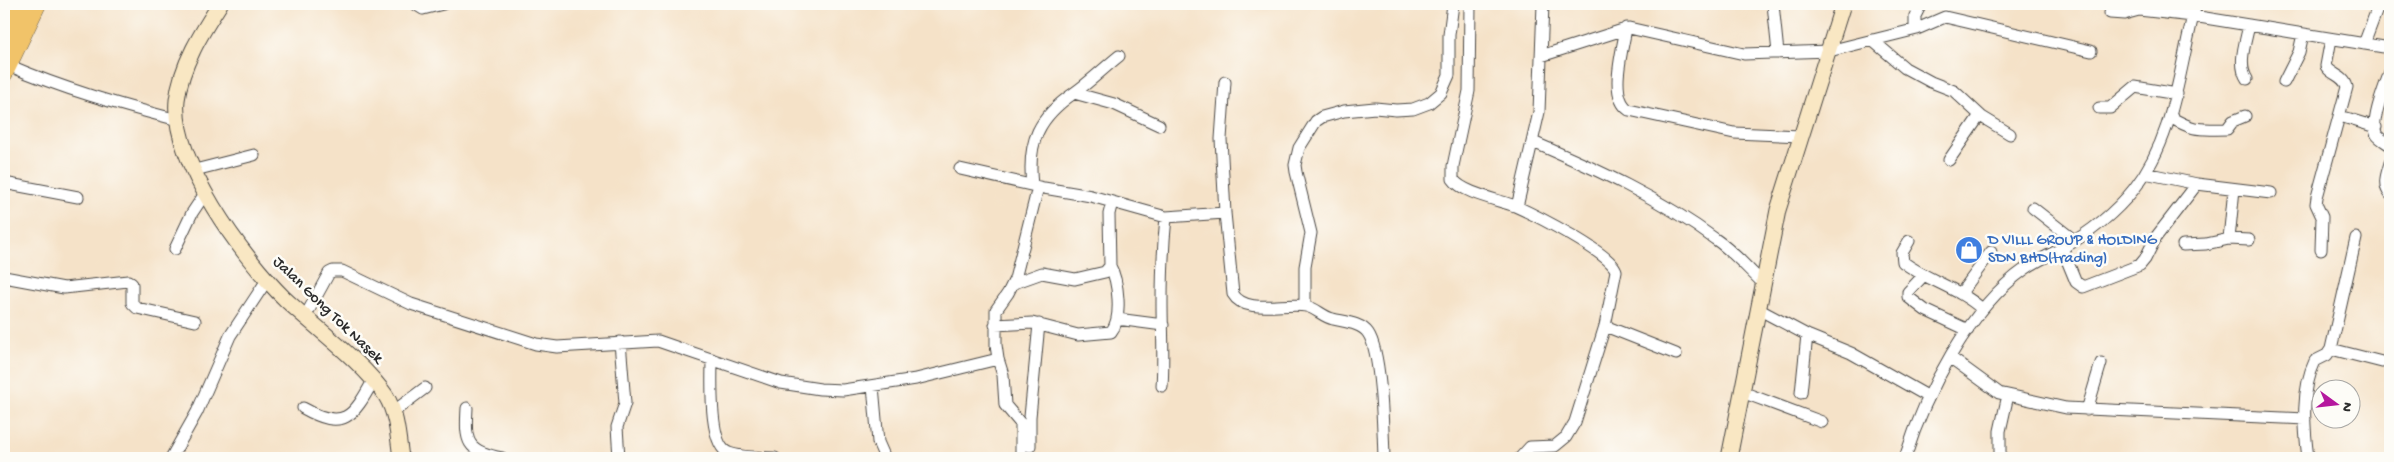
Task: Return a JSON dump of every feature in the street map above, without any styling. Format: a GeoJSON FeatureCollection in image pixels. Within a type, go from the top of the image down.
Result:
{"type":"FeatureCollection","features":[{"type":"Feature","properties":{"kind":"main road"},"geometry":{"type":"LineString","coordinates":[[4,37],[20,4]]}},
{"type":"Feature","properties":{"kind":"main road"},"geometry":{"type":"LineString","coordinates":[[6,69],[37,4]]}},
{"type":"Feature","properties":{"kind":"main road"},"geometry":{"type":"LineString","coordinates":[[1729,458],[1778,210],[1843,4]]}},
{"type":"Feature","properties":{"kind":"main road","name":"Jalan Gong Tok Nasek"},"geometry":{"type":"LineString","coordinates":[[217,6],[188,61],[178,99],[178,120],[184,148],[206,192],[233,237],[267,280],[373,381],[386,397],[393,412],[401,458]]}},
{"type":"Feature","properties":{"kind":"street"},"geometry":{"type":"LineString","coordinates":[[415,4],[423,9],[443,4]]}},
{"type":"Feature","properties":{"kind":"street"},"geometry":{"type":"LineString","coordinates":[[1306,306],[1306,267],[1311,233],[1295,165],[1299,148],[1316,121],[1325,115],[1375,108],[1413,109],[1436,98],[1444,89],[1449,75],[1449,35],[1453,4]]}},
{"type":"Feature","properties":{"kind":"street"},"geometry":{"type":"LineString","coordinates":[[1470,4],[1468,101],[1452,166],[1453,179],[1460,186],[1517,207],[1601,252],[1616,267],[1605,326],[1571,430],[1555,446],[1530,448],[1520,458]]}},
{"type":"Feature","properties":{"kind":"street"},"geometry":{"type":"LineString","coordinates":[[1517,207],[1539,112],[1543,4]]}},
{"type":"Feature","properties":{"kind":"street"},"geometry":{"type":"LineString","coordinates":[[1773,4],[1778,53]]}},
{"type":"Feature","properties":{"kind":"street"},"geometry":{"type":"LineString","coordinates":[[1915,29],[1914,19],[1921,4]]}},
{"type":"Feature","properties":{"kind":"street"},"geometry":{"type":"LineString","coordinates":[[1905,458],[1917,422],[1929,397],[1982,309],[1996,293],[2024,269],[2062,248],[2099,223],[2134,189],[2145,173],[2170,117],[2177,94],[2196,4]]}},
{"type":"Feature","properties":{"kind":"street"},"geometry":{"type":"LineString","coordinates":[[2364,44],[2379,4]]}},
{"type":"Feature","properties":{"kind":"street"},"geometry":{"type":"LineString","coordinates":[[2110,13],[2121,14],[2140,7],[2390,48]]}},
{"type":"Feature","properties":{"kind":"street"},"geometry":{"type":"LineString","coordinates":[[1541,56],[1626,28],[1640,29],[1744,54],[1829,51],[1915,29],[1940,18],[1951,17],[2091,51]]}},
{"type":"Feature","properties":{"kind":"street"},"geometry":{"type":"LineString","coordinates":[[2247,79],[2243,72],[2242,61],[2249,25]]}},
{"type":"Feature","properties":{"kind":"street"},"geometry":{"type":"LineString","coordinates":[[1626,28],[1617,89],[1621,102],[1629,110],[1734,133],[1802,136]]}},
{"type":"Feature","properties":{"kind":"street"},"geometry":{"type":"LineString","coordinates":[[2284,82],[2299,52],[2303,34]]}},
{"type":"Feature","properties":{"kind":"street"},"geometry":{"type":"LineString","coordinates":[[2321,250],[2322,217],[2316,204],[2317,197],[2347,87],[2344,79],[2328,70],[2326,66],[2331,39]]}},
{"type":"Feature","properties":{"kind":"street"},"geometry":{"type":"LineString","coordinates":[[1872,40],[1913,72],[1954,91],[1980,115],[2010,134]]}},
{"type":"Feature","properties":{"kind":"street"},"geometry":{"type":"LineString","coordinates":[[1021,458],[1021,424],[1005,405],[1003,375],[998,359],[995,325],[997,306],[1014,282],[1035,186],[1030,163],[1034,141],[1040,126],[1050,111],[1119,56]]}},
{"type":"Feature","properties":{"kind":"street"},"geometry":{"type":"LineString","coordinates":[[6,69],[132,108],[178,120]]}},
{"type":"Feature","properties":{"kind":"street"},"geometry":{"type":"LineString","coordinates":[[2390,72],[2382,93],[2376,127],[2378,136],[2390,145]]}},
{"type":"Feature","properties":{"kind":"street"},"geometry":{"type":"LineString","coordinates":[[1225,82],[1220,139],[1225,213],[1235,297],[1246,304],[1254,306],[1306,306],[1329,318],[1363,328],[1370,337],[1381,395],[1384,458]]}},
{"type":"Feature","properties":{"kind":"street"},"geometry":{"type":"LineString","coordinates":[[2099,108],[2110,108],[2135,87],[2177,94]]}},
{"type":"Feature","properties":{"kind":"street"},"geometry":{"type":"LineString","coordinates":[[1074,93],[1114,104],[1160,125]]}},
{"type":"Feature","properties":{"kind":"street"},"geometry":{"type":"LineString","coordinates":[[1949,160],[1980,115]]}},
{"type":"Feature","properties":{"kind":"street"},"geometry":{"type":"LineString","coordinates":[[2170,117],[2188,127],[2202,130],[2214,128],[2227,129],[2233,121],[2245,116]]}},
{"type":"Feature","properties":{"kind":"street"},"geometry":{"type":"LineString","coordinates":[[2340,116],[2376,127]]}},
{"type":"Feature","properties":{"kind":"street"},"geometry":{"type":"LineString","coordinates":[[1533,142],[1602,173],[1692,223],[1716,239],[1763,282]]}},
{"type":"Feature","properties":{"kind":"street"},"geometry":{"type":"LineString","coordinates":[[195,170],[254,155]]}},
{"type":"Feature","properties":{"kind":"street"},"geometry":{"type":"LineString","coordinates":[[2390,163],[2385,181],[2386,190],[2390,194]]}},
{"type":"Feature","properties":{"kind":"street"},"geometry":{"type":"LineString","coordinates":[[960,169],[1112,202],[1166,217],[1225,213]]}},
{"type":"Feature","properties":{"kind":"street"},"geometry":{"type":"LineString","coordinates":[[2145,173],[2197,184],[2271,192]]}},
{"type":"Feature","properties":{"kind":"street"},"geometry":{"type":"LineString","coordinates":[[4,183],[78,197]]}},
{"type":"Feature","properties":{"kind":"street"},"geometry":{"type":"LineString","coordinates":[[2062,248],[2076,282],[2083,287],[2140,265],[2156,237],[2197,184]]}},
{"type":"Feature","properties":{"kind":"street"},"geometry":{"type":"LineString","coordinates":[[2229,239],[2234,189]]}},
{"type":"Feature","properties":{"kind":"street"},"geometry":{"type":"LineString","coordinates":[[175,249],[192,213],[206,192]]}},
{"type":"Feature","properties":{"kind":"street"},"geometry":{"type":"LineString","coordinates":[[995,325],[1039,324],[1073,335],[1111,332],[1117,320],[1114,275],[1110,266],[1110,214],[1112,202]]}},
{"type":"Feature","properties":{"kind":"street"},"geometry":{"type":"LineString","coordinates":[[2033,208],[2074,240]]}},
{"type":"Feature","properties":{"kind":"street"},"geometry":{"type":"LineString","coordinates":[[1162,386],[1165,350],[1163,263],[1166,217]]}},
{"type":"Feature","properties":{"kind":"street"},"geometry":{"type":"LineString","coordinates":[[2308,458],[2305,419],[2306,391],[2314,362],[2327,355],[2331,349],[2356,238]]}},
{"type":"Feature","properties":{"kind":"street"},"geometry":{"type":"LineString","coordinates":[[2183,245],[2206,244],[2229,239],[2249,240]]}},
{"type":"Feature","properties":{"kind":"street"},"geometry":{"type":"LineString","coordinates":[[1909,241],[1902,250],[1902,260],[1923,276],[1961,293],[1982,309]]}},
{"type":"Feature","properties":{"kind":"street"},"geometry":{"type":"LineString","coordinates":[[1961,293],[1991,252]]}},
{"type":"Feature","properties":{"kind":"street"},"geometry":{"type":"LineString","coordinates":[[1014,282],[1042,273],[1075,279],[1096,276],[1105,272],[1110,266]]}},
{"type":"Feature","properties":{"kind":"street"},"geometry":{"type":"LineString","coordinates":[[305,317],[329,273],[337,270],[348,273],[411,304],[528,342],[557,347],[658,340],[793,386],[843,390],[916,379],[998,359]]}},
{"type":"Feature","properties":{"kind":"street"},"geometry":{"type":"LineString","coordinates":[[1923,276],[1908,292],[1908,297],[1925,310],[1968,330]]}},
{"type":"Feature","properties":{"kind":"street"},"geometry":{"type":"LineString","coordinates":[[4,277],[64,288],[128,281],[132,284],[132,303],[137,308],[194,321]]}},
{"type":"Feature","properties":{"kind":"street"},"geometry":{"type":"LineString","coordinates":[[171,458],[197,412],[230,336],[267,280]]}},
{"type":"Feature","properties":{"kind":"street"},"geometry":{"type":"LineString","coordinates":[[1758,308],[1807,334],[1851,353],[1929,397]]}},
{"type":"Feature","properties":{"kind":"street"},"geometry":{"type":"LineString","coordinates":[[1117,320],[1163,325]]}},
{"type":"Feature","properties":{"kind":"street"},"geometry":{"type":"LineString","coordinates":[[1030,446],[1030,411],[1039,324]]}},
{"type":"Feature","properties":{"kind":"street"},"geometry":{"type":"LineString","coordinates":[[1605,326],[1676,354]]}},
{"type":"Feature","properties":{"kind":"street"},"geometry":{"type":"LineString","coordinates":[[1801,393],[1807,334]]}},
{"type":"Feature","properties":{"kind":"street"},"geometry":{"type":"LineString","coordinates":[[619,458],[616,433],[625,403],[620,342]]}},
{"type":"Feature","properties":{"kind":"street"},"geometry":{"type":"LineString","coordinates":[[2331,349],[2382,362]]}},
{"type":"Feature","properties":{"kind":"street"},"geometry":{"type":"LineString","coordinates":[[712,358],[714,427],[722,447],[726,452],[733,454],[775,458]]}},
{"type":"Feature","properties":{"kind":"street"},"geometry":{"type":"LineString","coordinates":[[1951,358],[1992,389],[2008,395],[2066,408],[2305,419]]}},
{"type":"Feature","properties":{"kind":"street"},"geometry":{"type":"LineString","coordinates":[[2087,410],[2101,363]]}},
{"type":"Feature","properties":{"kind":"street"},"geometry":{"type":"LineString","coordinates":[[303,408],[324,419],[341,419],[357,408],[373,381]]}},
{"type":"Feature","properties":{"kind":"street"},"geometry":{"type":"LineString","coordinates":[[873,386],[878,442],[885,458]]}},
{"type":"Feature","properties":{"kind":"street"},"geometry":{"type":"LineString","coordinates":[[393,412],[426,388]]}},
{"type":"Feature","properties":{"kind":"street"},"geometry":{"type":"LineString","coordinates":[[1742,392],[1822,422]]}},
{"type":"Feature","properties":{"kind":"street"},"geometry":{"type":"LineString","coordinates":[[2000,458],[2000,431],[2008,395]]}},
{"type":"Feature","properties":{"kind":"street"},"geometry":{"type":"LineString","coordinates":[[467,408],[466,436],[472,447],[483,456],[502,458]]}},
{"type":"Feature","properties":{"kind":"place","name":"D VILLL GROUP & HOLDING SDN BHD(trading)"},"geometry":{"type":"Point","coordinates":[1969,250]}}]}
